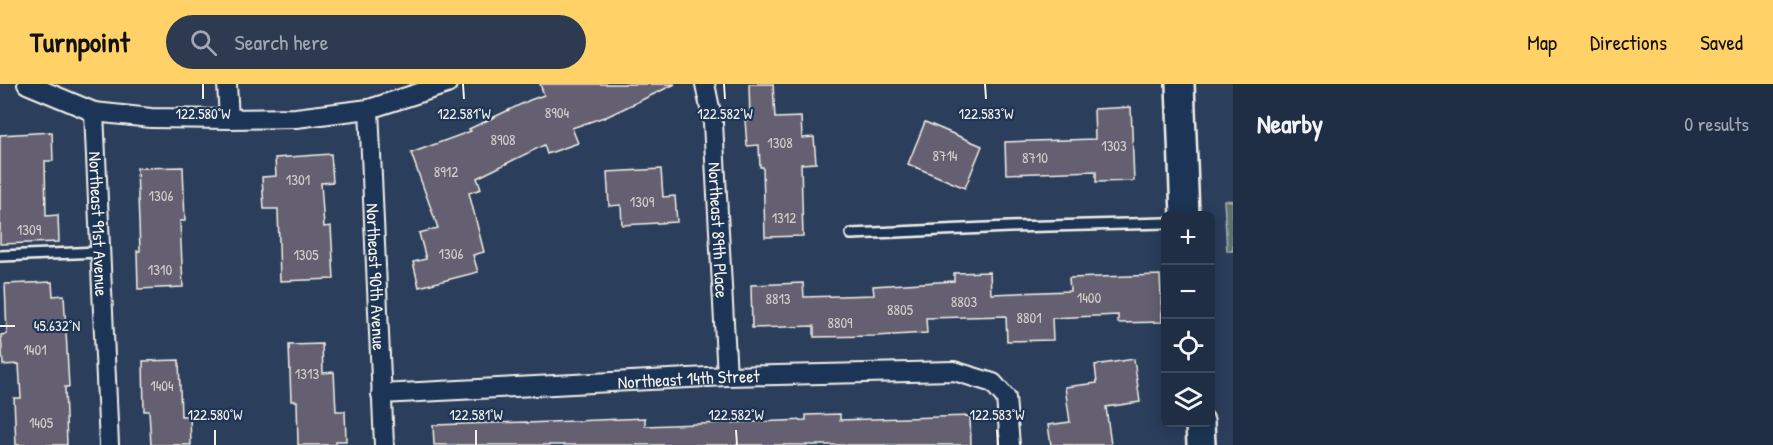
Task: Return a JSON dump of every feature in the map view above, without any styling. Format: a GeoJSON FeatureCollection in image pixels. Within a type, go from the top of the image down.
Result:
{"type":"FeatureCollection","features":[{"type":"Feature","properties":{"kind":"main road"},"geometry":{"type":"LineString","coordinates":[[1180,84],[1185,211]]}},
{"type":"Feature","properties":{"kind":"main road"},"geometry":{"type":"LineString","coordinates":[[1200,427],[1202,445]]}},
{"type":"Feature","properties":{"kind":"street"},"geometry":{"type":"LineString","coordinates":[[27,84],[94,112],[150,118],[229,119],[296,118],[369,109],[447,84]]}},
{"type":"Feature","properties":{"kind":"street"},"geometry":{"type":"LineString","coordinates":[[227,84],[229,119]]}},
{"type":"Feature","properties":{"kind":"street","name":"Northeast 89th Place"},"geometry":{"type":"LineString","coordinates":[[705,84],[713,123],[727,376]]}},
{"type":"Feature","properties":{"kind":"street","name":"Northeast 90th Avenue"},"geometry":{"type":"LineString","coordinates":[[369,109],[384,445]]}},
{"type":"Feature","properties":{"kind":"street","name":"Northeast 91st Avenue"},"geometry":{"type":"LineString","coordinates":[[94,112],[109,445]]}},
{"type":"Feature","properties":{"kind":"street","name":"Northeast 14th Street"},"geometry":{"type":"LineString","coordinates":[[381,394],[727,376],[954,371],[993,383],[1006,398],[1010,445]]}},
{"type":"Feature","properties":{"kind":"lane"},"geometry":{"type":"LineString","coordinates":[[851,234],[1161,223]]}},
{"type":"Feature","properties":{"kind":"lane"},"geometry":{"type":"LineString","coordinates":[[0,256],[100,252]]}},
{"type":"Feature","properties":{"kind":"green space"},"geometry":{"type":"Polygon","coordinates":[[[1224,200],[1233,201],[1233,251],[1227,251],[1224,200]]]}},
{"type":"Feature","properties":{"kind":"building"},"geometry":{"type":"Polygon","coordinates":[[[540,84],[675,84],[604,118],[572,128],[578,143],[547,154],[544,145],[477,178],[481,189],[469,193],[484,252],[473,255],[478,272],[419,287],[413,262],[426,259],[419,233],[438,228],[411,153],[471,131],[469,129],[544,95],[540,84]]]}},
{"type":"Feature","properties":{"kind":"building"},"geometry":{"type":"Polygon","coordinates":[[[749,84],[773,84],[775,118],[801,117],[802,138],[814,137],[816,163],[801,164],[803,236],[765,237],[763,167],[760,167],[759,145],[747,146],[745,120],[750,120],[749,84]]]}},
{"type":"Feature","properties":{"kind":"building"},"geometry":{"type":"Polygon","coordinates":[[[1131,107],[1134,181],[1096,182],[1096,171],[1006,174],[1005,142],[1095,139],[1094,109],[1131,107]]]}},
{"type":"Feature","properties":{"kind":"building"},"geometry":{"type":"Polygon","coordinates":[[[925,122],[982,146],[965,188],[908,164],[925,122]]]}},
{"type":"Feature","properties":{"kind":"building"},"geometry":{"type":"Polygon","coordinates":[[[52,132],[53,161],[45,161],[46,216],[58,215],[59,242],[0,244],[0,135],[52,132]]]}},
{"type":"Feature","properties":{"kind":"building"},"geometry":{"type":"Polygon","coordinates":[[[331,154],[333,182],[321,183],[324,227],[331,226],[334,279],[280,281],[278,209],[264,209],[262,177],[276,176],[275,158],[331,154]]]}},
{"type":"Feature","properties":{"kind":"building"},"geometry":{"type":"Polygon","coordinates":[[[183,167],[185,221],[180,221],[183,287],[138,289],[137,251],[140,251],[137,168],[183,167]]]}},
{"type":"Feature","properties":{"kind":"building"},"geometry":{"type":"Polygon","coordinates":[[[661,169],[663,197],[675,196],[677,222],[622,225],[621,205],[609,206],[607,172],[661,169]]]}},
{"type":"Feature","properties":{"kind":"building"},"geometry":{"type":"Polygon","coordinates":[[[990,272],[991,294],[1070,291],[1069,278],[1160,275],[1161,322],[1118,323],[1118,315],[1052,318],[1053,340],[1007,341],[1006,316],[926,318],[927,333],[876,336],[814,337],[814,326],[752,328],[751,285],[803,283],[804,297],[874,295],[873,286],[954,281],[954,273],[990,272]]]}},
{"type":"Feature","properties":{"kind":"building"},"geometry":{"type":"Polygon","coordinates":[[[52,282],[53,296],[64,295],[69,387],[65,387],[67,445],[16,445],[14,398],[21,398],[19,364],[3,365],[1,335],[7,334],[5,284],[52,282]]]}},
{"type":"Feature","properties":{"kind":"building"},"geometry":{"type":"Polygon","coordinates":[[[322,344],[323,373],[334,372],[336,411],[345,411],[346,441],[336,441],[336,445],[298,445],[297,401],[291,401],[289,345],[322,344]]]}},
{"type":"Feature","properties":{"kind":"building"},"geometry":{"type":"Polygon","coordinates":[[[1134,359],[1140,402],[1106,407],[1111,445],[1051,445],[1048,425],[1070,422],[1065,387],[1097,383],[1095,365],[1134,359]]]}},
{"type":"Feature","properties":{"kind":"building"},"geometry":{"type":"Polygon","coordinates":[[[179,360],[181,416],[190,416],[191,445],[151,445],[149,411],[144,411],[143,361],[179,360]]]}},
{"type":"Feature","properties":{"kind":"building"},"geometry":{"type":"Polygon","coordinates":[[[840,414],[840,420],[970,416],[971,445],[434,445],[433,425],[645,418],[645,426],[806,420],[806,415],[840,414]]]}}]}
